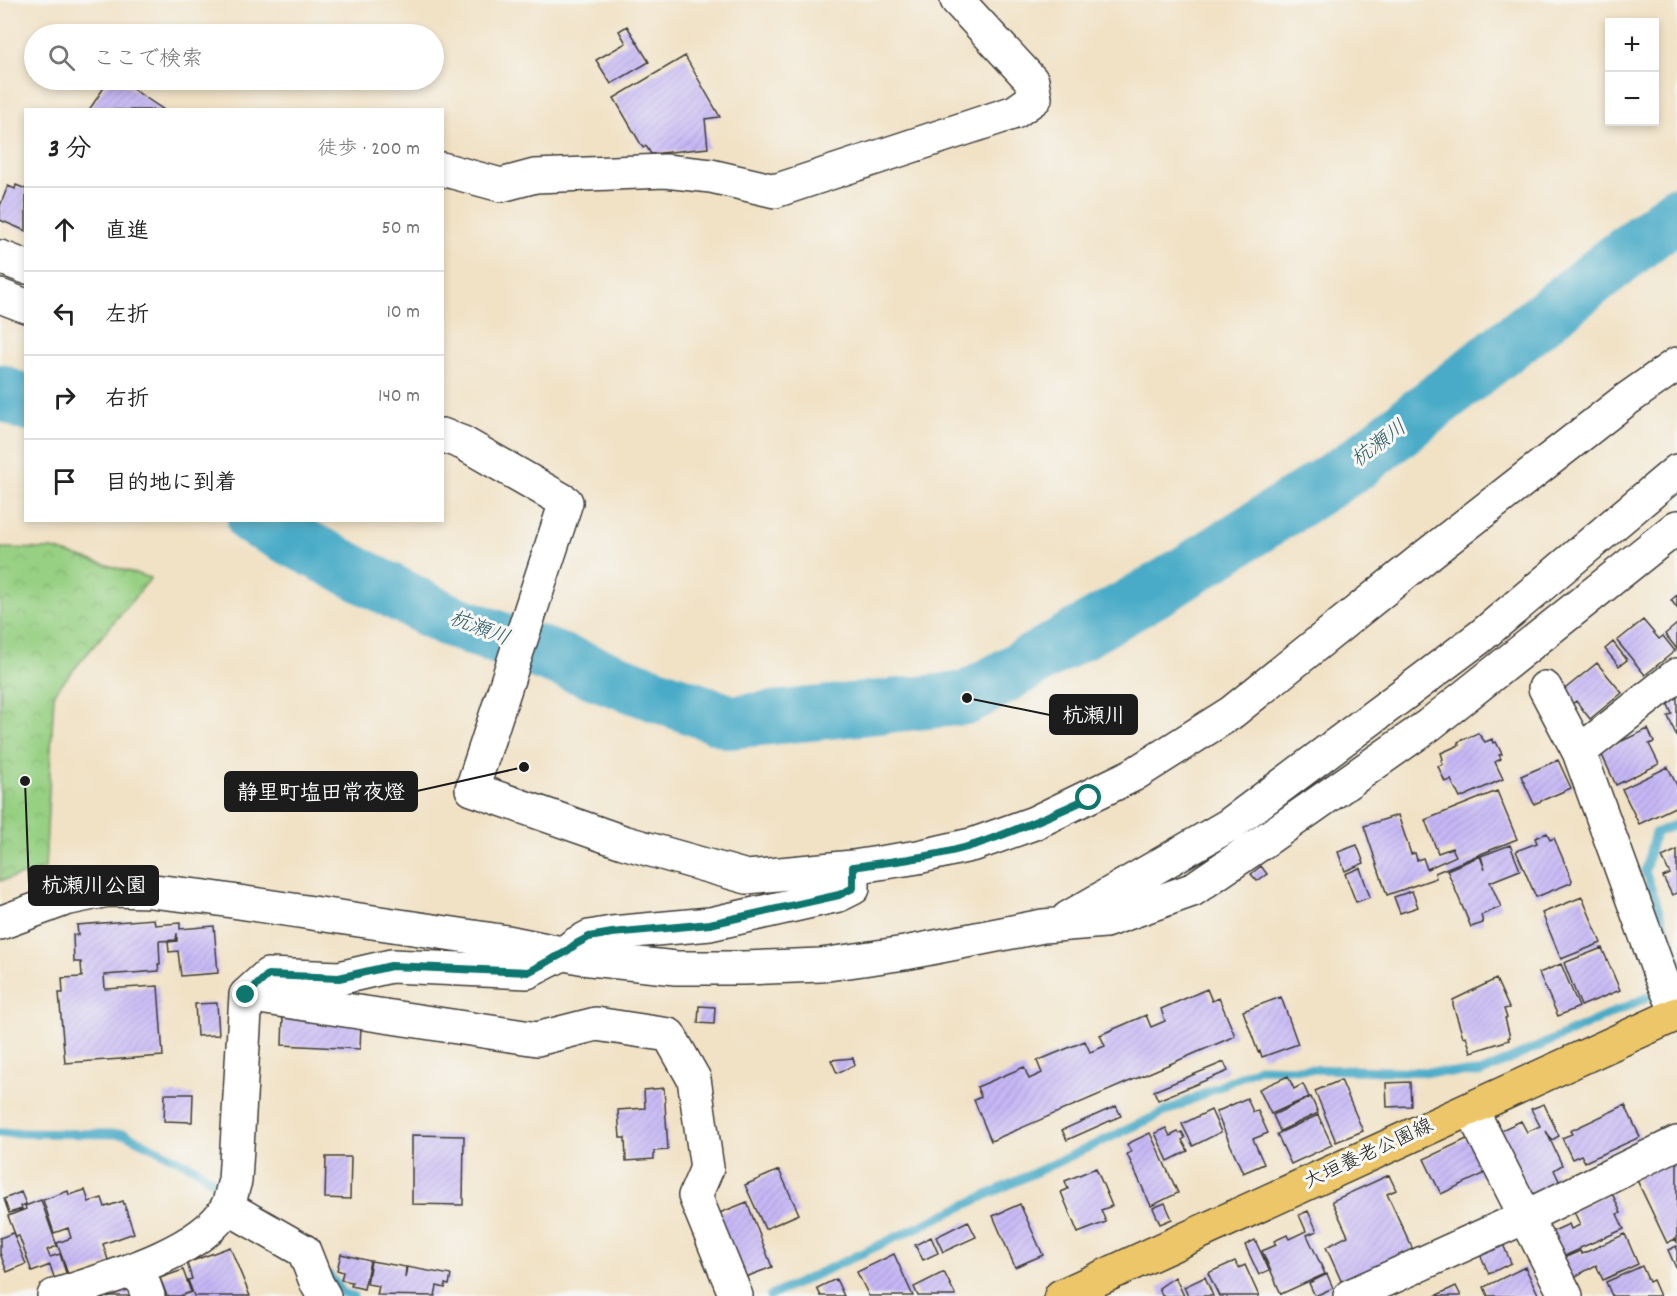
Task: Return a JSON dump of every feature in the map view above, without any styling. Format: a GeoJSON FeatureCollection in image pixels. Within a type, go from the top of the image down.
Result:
{"type":"FeatureCollection","features":[{"type":"Feature","properties":{"kind":"main road","name":"大垣養老公園線"},"geometry":{"type":"LineString","coordinates":[[1061,1296],[1677,1013]]}},
{"type":"Feature","properties":{"kind":"street"},"geometry":{"type":"LineString","coordinates":[[444,170],[501,185],[535,176],[665,171],[721,178],[775,190],[1015,112],[1035,98],[1032,81],[957,0]]}},
{"type":"Feature","properties":{"kind":"street"},"geometry":{"type":"LineString","coordinates":[[0,257],[24,266]]}},
{"type":"Feature","properties":{"kind":"street"},"geometry":{"type":"LineString","coordinates":[[0,296],[24,305]]}},
{"type":"Feature","properties":{"kind":"street"},"geometry":{"type":"LineString","coordinates":[[444,436],[463,443],[566,502],[472,789],[623,842],[747,877],[853,867],[918,857],[975,844],[1034,823],[1133,776],[1231,713],[1444,541],[1623,402],[1677,364]]}},
{"type":"Feature","properties":{"kind":"street"},"geometry":{"type":"LineString","coordinates":[[1055,925],[1229,825],[1480,638],[1677,471]]}},
{"type":"Feature","properties":{"kind":"street"},"geometry":{"type":"LineString","coordinates":[[0,923],[65,899],[108,890],[152,891],[507,942],[590,958],[676,968],[744,968],[821,964],[905,953],[1055,925],[1105,921],[1192,890],[1429,725],[1677,527]]}},
{"type":"Feature","properties":{"kind":"street"},"geometry":{"type":"LineString","coordinates":[[1579,752],[1677,675]]}},
{"type":"Feature","properties":{"kind":"street"},"geometry":{"type":"LineString","coordinates":[[1545,688],[1579,752],[1661,977],[1677,1013]]}},
{"type":"Feature","properties":{"kind":"street"},"geometry":{"type":"LineString","coordinates":[[54,1296],[143,1282],[210,1227],[227,1207],[235,1181],[246,995],[268,975],[339,978],[391,966],[528,972],[589,937],[710,924],[839,895],[853,888],[853,867]]}},
{"type":"Feature","properties":{"kind":"street"},"geometry":{"type":"LineString","coordinates":[[246,995],[537,1040],[596,1024],[669,1035],[694,1079],[707,1168],[696,1196],[736,1296]]}},
{"type":"Feature","properties":{"kind":"street"},"geometry":{"type":"LineString","coordinates":[[1471,1108],[1566,1296]]}},
{"type":"Feature","properties":{"kind":"street"},"geometry":{"type":"LineString","coordinates":[[1350,1296],[1525,1217],[1677,1143]]}},
{"type":"Feature","properties":{"kind":"street"},"geometry":{"type":"LineString","coordinates":[[227,1207],[304,1251],[324,1296]]}},
{"type":"Feature","properties":{"kind":"green space"},"geometry":{"type":"Polygon","coordinates":[[[0,548],[53,549],[151,578],[54,693],[45,869],[0,881],[0,548]]]}},
{"type":"Feature","properties":{"kind":"building"},"geometry":{"type":"Polygon","coordinates":[[[627,26],[649,62],[611,84],[596,60],[626,43],[619,31],[627,26]]]}},
{"type":"Feature","properties":{"kind":"building"},"geometry":{"type":"Polygon","coordinates":[[[685,56],[720,117],[705,119],[708,148],[651,154],[646,146],[643,148],[614,98],[685,56]]]}},
{"type":"Feature","properties":{"kind":"building"},"geometry":{"type":"Polygon","coordinates":[[[102,90],[134,90],[161,108],[90,108],[102,90]]]}},
{"type":"Feature","properties":{"kind":"building"},"geometry":{"type":"Polygon","coordinates":[[[16,185],[24,188],[24,230],[0,220],[0,206],[8,186],[15,189],[16,185]]]}},
{"type":"Feature","properties":{"kind":"building"},"geometry":{"type":"Polygon","coordinates":[[[1677,595],[1677,608],[1671,600],[1677,595]]]}},
{"type":"Feature","properties":{"kind":"building"},"geometry":{"type":"Polygon","coordinates":[[[1643,620],[1659,639],[1663,636],[1675,651],[1645,675],[1617,641],[1643,620]]]}},
{"type":"Feature","properties":{"kind":"building"},"geometry":{"type":"Polygon","coordinates":[[[1677,624],[1677,649],[1665,634],[1677,624]]]}},
{"type":"Feature","properties":{"kind":"building"},"geometry":{"type":"Polygon","coordinates":[[[1613,642],[1627,660],[1619,666],[1605,649],[1613,642]]]}},
{"type":"Feature","properties":{"kind":"building"},"geometry":{"type":"Polygon","coordinates":[[[1597,663],[1622,693],[1590,719],[1576,701],[1572,704],[1561,692],[1597,663]]]}},
{"type":"Feature","properties":{"kind":"building"},"geometry":{"type":"Polygon","coordinates":[[[1677,695],[1677,737],[1668,716],[1672,714],[1666,700],[1677,695]]]}},
{"type":"Feature","properties":{"kind":"building"},"geometry":{"type":"Polygon","coordinates":[[[1648,729],[1654,742],[1649,744],[1659,764],[1616,785],[1600,751],[1648,729]]]}},
{"type":"Feature","properties":{"kind":"building"},"geometry":{"type":"Polygon","coordinates":[[[1478,733],[1485,742],[1492,739],[1493,743],[1496,742],[1502,754],[1499,755],[1501,759],[1495,762],[1503,779],[1460,798],[1451,780],[1445,782],[1438,766],[1443,764],[1441,753],[1478,733]]]}},
{"type":"Feature","properties":{"kind":"building"},"geometry":{"type":"Polygon","coordinates":[[[1558,760],[1571,788],[1534,804],[1521,776],[1558,760]]]}},
{"type":"Feature","properties":{"kind":"building"},"geometry":{"type":"Polygon","coordinates":[[[1668,767],[1677,786],[1677,806],[1639,824],[1622,789],[1668,767]]]}},
{"type":"Feature","properties":{"kind":"building"},"geometry":{"type":"Polygon","coordinates":[[[1497,791],[1517,839],[1435,873],[1436,878],[1387,895],[1364,826],[1398,815],[1411,854],[1415,853],[1417,860],[1423,858],[1427,869],[1456,856],[1452,848],[1438,853],[1425,820],[1497,791]]]}},
{"type":"Feature","properties":{"kind":"building"},"geometry":{"type":"Polygon","coordinates":[[[1547,833],[1550,840],[1554,838],[1572,880],[1571,883],[1536,897],[1516,851],[1537,843],[1535,838],[1547,833]]]}},
{"type":"Feature","properties":{"kind":"building"},"geometry":{"type":"Polygon","coordinates":[[[1357,845],[1364,863],[1345,871],[1338,852],[1357,845]]]}},
{"type":"Feature","properties":{"kind":"building"},"geometry":{"type":"Polygon","coordinates":[[[1510,845],[1520,870],[1490,882],[1501,907],[1481,915],[1483,923],[1471,927],[1447,870],[1480,856],[1485,870],[1481,856],[1510,845]]]}},
{"type":"Feature","properties":{"kind":"building"},"geometry":{"type":"Polygon","coordinates":[[[1677,850],[1677,893],[1672,895],[1663,877],[1670,874],[1662,857],[1677,850]]]}},
{"type":"Feature","properties":{"kind":"building"},"geometry":{"type":"Polygon","coordinates":[[[1261,866],[1267,874],[1257,881],[1251,874],[1261,866]]]}},
{"type":"Feature","properties":{"kind":"building"},"geometry":{"type":"Polygon","coordinates":[[[1360,868],[1370,897],[1356,902],[1345,874],[1360,868]]]}},
{"type":"Feature","properties":{"kind":"building"},"geometry":{"type":"Polygon","coordinates":[[[1412,891],[1418,907],[1400,913],[1394,897],[1412,891]]]}},
{"type":"Feature","properties":{"kind":"building"},"geometry":{"type":"Polygon","coordinates":[[[1582,897],[1601,943],[1561,959],[1542,913],[1582,897]]]}},
{"type":"Feature","properties":{"kind":"building"},"geometry":{"type":"Polygon","coordinates":[[[154,919],[155,925],[180,923],[180,929],[214,926],[218,973],[181,976],[178,951],[169,952],[168,942],[177,941],[177,933],[176,940],[159,941],[159,971],[104,975],[105,989],[158,986],[163,1056],[65,1063],[59,993],[63,993],[62,978],[82,977],[81,962],[74,962],[73,935],[78,935],[77,925],[154,919]]]}},
{"type":"Feature","properties":{"kind":"building"},"geometry":{"type":"Polygon","coordinates":[[[1602,948],[1620,990],[1581,1006],[1564,963],[1602,948]]]}},
{"type":"Feature","properties":{"kind":"building"},"geometry":{"type":"Polygon","coordinates":[[[1561,964],[1579,1007],[1558,1016],[1539,973],[1561,964]]]}},
{"type":"Feature","properties":{"kind":"building"},"geometry":{"type":"Polygon","coordinates":[[[1496,979],[1509,1008],[1504,1009],[1509,1040],[1471,1052],[1466,1036],[1463,1037],[1453,1000],[1496,979]]]}},
{"type":"Feature","properties":{"kind":"building"},"geometry":{"type":"Polygon","coordinates":[[[1207,989],[1212,1001],[1219,998],[1235,1036],[991,1141],[974,1100],[981,1097],[977,1087],[1024,1067],[1029,1079],[1042,1073],[1037,1061],[1085,1041],[1090,1052],[1105,1046],[1100,1035],[1146,1015],[1151,1027],[1165,1021],[1161,1009],[1207,989]]]}},
{"type":"Feature","properties":{"kind":"building"},"geometry":{"type":"Polygon","coordinates":[[[1281,997],[1298,1044],[1262,1057],[1243,1011],[1281,997]]]}},
{"type":"Feature","properties":{"kind":"building"},"geometry":{"type":"Polygon","coordinates":[[[217,1003],[219,1035],[197,1036],[195,1004],[217,1003]]]}},
{"type":"Feature","properties":{"kind":"building"},"geometry":{"type":"Polygon","coordinates":[[[699,1006],[715,1007],[714,1024],[698,1023],[699,1006]]]}},
{"type":"Feature","properties":{"kind":"building"},"geometry":{"type":"Polygon","coordinates":[[[283,1016],[361,1024],[360,1049],[282,1045],[283,1016]]]}},
{"type":"Feature","properties":{"kind":"building"},"geometry":{"type":"Polygon","coordinates":[[[853,1058],[855,1065],[837,1073],[831,1060],[853,1058]]]}},
{"type":"Feature","properties":{"kind":"building"},"geometry":{"type":"Polygon","coordinates":[[[1224,1062],[1228,1071],[1158,1100],[1154,1091],[1224,1062]]]}},
{"type":"Feature","properties":{"kind":"building"},"geometry":{"type":"Polygon","coordinates":[[[1288,1076],[1294,1089],[1303,1084],[1309,1097],[1271,1114],[1259,1089],[1288,1076]]]}},
{"type":"Feature","properties":{"kind":"building"},"geometry":{"type":"Polygon","coordinates":[[[1341,1080],[1363,1131],[1336,1142],[1315,1091],[1341,1080]]]}},
{"type":"Feature","properties":{"kind":"building"},"geometry":{"type":"Polygon","coordinates":[[[1410,1082],[1411,1106],[1387,1107],[1386,1083],[1410,1082]]]}},
{"type":"Feature","properties":{"kind":"building"},"geometry":{"type":"Polygon","coordinates":[[[664,1088],[668,1150],[654,1151],[654,1159],[626,1161],[625,1138],[620,1138],[618,1110],[645,1108],[644,1090],[664,1088]]]}},
{"type":"Feature","properties":{"kind":"building"},"geometry":{"type":"Polygon","coordinates":[[[165,1094],[193,1094],[192,1122],[164,1121],[165,1094]]]}},
{"type":"Feature","properties":{"kind":"building"},"geometry":{"type":"Polygon","coordinates":[[[1311,1097],[1318,1113],[1280,1131],[1273,1115],[1311,1097]]]}},
{"type":"Feature","properties":{"kind":"building"},"geometry":{"type":"Polygon","coordinates":[[[1247,1098],[1253,1112],[1258,1111],[1268,1133],[1253,1139],[1264,1164],[1243,1173],[1216,1112],[1247,1098]]]}},
{"type":"Feature","properties":{"kind":"building"},"geometry":{"type":"Polygon","coordinates":[[[1544,1104],[1559,1136],[1552,1140],[1546,1131],[1562,1165],[1554,1170],[1561,1185],[1531,1199],[1499,1131],[1521,1121],[1527,1132],[1540,1126],[1531,1109],[1544,1104]]]}},
{"type":"Feature","properties":{"kind":"building"},"geometry":{"type":"Polygon","coordinates":[[[1625,1105],[1640,1137],[1585,1162],[1581,1155],[1572,1159],[1562,1138],[1572,1134],[1570,1131],[1625,1105]]]}},
{"type":"Feature","properties":{"kind":"building"},"geometry":{"type":"Polygon","coordinates":[[[1116,1106],[1121,1116],[1067,1140],[1062,1130],[1116,1106]]]}},
{"type":"Feature","properties":{"kind":"building"},"geometry":{"type":"Polygon","coordinates":[[[1211,1110],[1221,1132],[1193,1146],[1182,1124],[1211,1110]]]}},
{"type":"Feature","properties":{"kind":"building"},"geometry":{"type":"Polygon","coordinates":[[[1318,1115],[1332,1145],[1291,1164],[1277,1134],[1318,1115]]]}},
{"type":"Feature","properties":{"kind":"building"},"geometry":{"type":"Polygon","coordinates":[[[1166,1128],[1170,1136],[1182,1132],[1185,1138],[1182,1140],[1188,1151],[1168,1161],[1155,1133],[1166,1128]]]}},
{"type":"Feature","properties":{"kind":"building"},"geometry":{"type":"Polygon","coordinates":[[[1150,1133],[1178,1193],[1151,1206],[1127,1154],[1131,1152],[1127,1144],[1150,1133]]]}},
{"type":"Feature","properties":{"kind":"building"},"geometry":{"type":"Polygon","coordinates":[[[412,1135],[464,1136],[463,1205],[412,1204],[412,1135]]]}},
{"type":"Feature","properties":{"kind":"building"},"geometry":{"type":"Polygon","coordinates":[[[1473,1136],[1490,1171],[1441,1194],[1424,1159],[1473,1136]]]}},
{"type":"Feature","properties":{"kind":"building"},"geometry":{"type":"Polygon","coordinates":[[[326,1157],[351,1157],[350,1199],[325,1198],[326,1157]]]}},
{"type":"Feature","properties":{"kind":"building"},"geometry":{"type":"Polygon","coordinates":[[[1677,1158],[1677,1242],[1675,1239],[1667,1243],[1636,1178],[1677,1158]]]}},
{"type":"Feature","properties":{"kind":"building"},"geometry":{"type":"Polygon","coordinates":[[[1096,1168],[1112,1206],[1101,1210],[1106,1222],[1078,1233],[1061,1192],[1068,1189],[1065,1181],[1096,1168]]]}},
{"type":"Feature","properties":{"kind":"building"},"geometry":{"type":"Polygon","coordinates":[[[779,1170],[799,1214],[765,1229],[745,1185],[779,1170]]]}},
{"type":"Feature","properties":{"kind":"building"},"geometry":{"type":"Polygon","coordinates":[[[1389,1175],[1396,1190],[1387,1194],[1414,1252],[1343,1285],[1326,1247],[1348,1236],[1332,1201],[1389,1175]]]}},
{"type":"Feature","properties":{"kind":"building"},"geometry":{"type":"Polygon","coordinates":[[[85,1190],[89,1202],[102,1198],[105,1207],[123,1201],[134,1233],[103,1244],[109,1263],[69,1277],[57,1243],[71,1238],[68,1228],[54,1233],[43,1200],[68,1191],[69,1195],[85,1190]]]}},
{"type":"Feature","properties":{"kind":"building"},"geometry":{"type":"Polygon","coordinates":[[[21,1192],[26,1204],[21,1206],[22,1209],[9,1213],[4,1199],[21,1192]]]}},
{"type":"Feature","properties":{"kind":"building"},"geometry":{"type":"Polygon","coordinates":[[[1612,1193],[1621,1213],[1617,1214],[1624,1229],[1558,1259],[1547,1234],[1569,1224],[1571,1229],[1580,1225],[1573,1209],[1612,1193]]]}},
{"type":"Feature","properties":{"kind":"building"},"geometry":{"type":"Polygon","coordinates":[[[41,1200],[57,1246],[47,1250],[50,1257],[60,1254],[67,1276],[55,1280],[50,1265],[32,1272],[19,1236],[16,1237],[8,1216],[41,1200]]]}},
{"type":"Feature","properties":{"kind":"building"},"geometry":{"type":"Polygon","coordinates":[[[747,1202],[772,1267],[743,1278],[717,1214],[747,1202]]]}},
{"type":"Feature","properties":{"kind":"building"},"geometry":{"type":"Polygon","coordinates":[[[1165,1203],[1172,1219],[1160,1224],[1153,1208],[1165,1203]]]}},
{"type":"Feature","properties":{"kind":"building"},"geometry":{"type":"Polygon","coordinates":[[[1020,1204],[1043,1255],[1015,1267],[993,1216],[1020,1204]]]}},
{"type":"Feature","properties":{"kind":"building"},"geometry":{"type":"Polygon","coordinates":[[[1308,1211],[1317,1231],[1307,1235],[1325,1274],[1281,1294],[1262,1251],[1276,1245],[1274,1241],[1287,1235],[1289,1239],[1306,1231],[1299,1215],[1308,1211]]]}},
{"type":"Feature","properties":{"kind":"building"},"geometry":{"type":"Polygon","coordinates":[[[968,1221],[976,1237],[943,1252],[936,1237],[968,1221]]]}},
{"type":"Feature","properties":{"kind":"building"},"geometry":{"type":"Polygon","coordinates":[[[13,1233],[26,1264],[7,1272],[0,1253],[0,1238],[13,1233]]]}},
{"type":"Feature","properties":{"kind":"building"},"geometry":{"type":"Polygon","coordinates":[[[1625,1234],[1638,1264],[1603,1280],[1596,1265],[1569,1280],[1559,1260],[1580,1251],[1582,1254],[1625,1234]]]}},
{"type":"Feature","properties":{"kind":"building"},"geometry":{"type":"Polygon","coordinates":[[[931,1237],[938,1253],[923,1260],[915,1245],[931,1237]]]}},
{"type":"Feature","properties":{"kind":"building"},"geometry":{"type":"Polygon","coordinates":[[[1255,1240],[1269,1270],[1259,1275],[1245,1245],[1255,1240]]]}},
{"type":"Feature","properties":{"kind":"building"},"geometry":{"type":"Polygon","coordinates":[[[1502,1242],[1511,1263],[1489,1274],[1479,1252],[1502,1242]]]}},
{"type":"Feature","properties":{"kind":"building"},"geometry":{"type":"Polygon","coordinates":[[[1677,1246],[1677,1270],[1668,1250],[1677,1246]]]}},
{"type":"Feature","properties":{"kind":"building"},"geometry":{"type":"Polygon","coordinates":[[[230,1247],[250,1296],[194,1296],[188,1280],[192,1279],[187,1263],[230,1247]]]}},
{"type":"Feature","properties":{"kind":"building"},"geometry":{"type":"Polygon","coordinates":[[[341,1254],[370,1261],[364,1289],[351,1286],[352,1282],[341,1280],[343,1272],[337,1270],[341,1254]]]}},
{"type":"Feature","properties":{"kind":"building"},"geometry":{"type":"Polygon","coordinates":[[[894,1254],[913,1296],[869,1296],[857,1272],[894,1254]]]}},
{"type":"Feature","properties":{"kind":"building"},"geometry":{"type":"Polygon","coordinates":[[[371,1261],[406,1267],[405,1278],[407,1267],[451,1275],[449,1285],[445,1284],[445,1288],[437,1286],[435,1296],[377,1295],[379,1286],[367,1284],[371,1261]]]}},
{"type":"Feature","properties":{"kind":"building"},"geometry":{"type":"Polygon","coordinates":[[[1235,1261],[1239,1268],[1245,1265],[1259,1296],[1219,1296],[1208,1273],[1235,1261]]]}},
{"type":"Feature","properties":{"kind":"building"},"geometry":{"type":"Polygon","coordinates":[[[1642,1266],[1649,1282],[1653,1280],[1660,1296],[1612,1296],[1606,1282],[1642,1266]]]}},
{"type":"Feature","properties":{"kind":"building"},"geometry":{"type":"Polygon","coordinates":[[[1525,1267],[1539,1296],[1488,1296],[1484,1287],[1525,1267]]]}},
{"type":"Feature","properties":{"kind":"building"},"geometry":{"type":"Polygon","coordinates":[[[183,1270],[191,1292],[180,1296],[167,1296],[160,1278],[183,1270]]]}},
{"type":"Feature","properties":{"kind":"building"},"geometry":{"type":"Polygon","coordinates":[[[944,1272],[956,1296],[918,1296],[914,1287],[944,1272]]]}},
{"type":"Feature","properties":{"kind":"building"},"geometry":{"type":"Polygon","coordinates":[[[1327,1274],[1333,1288],[1315,1296],[1309,1283],[1327,1274]]]}},
{"type":"Feature","properties":{"kind":"building"},"geometry":{"type":"Polygon","coordinates":[[[1175,1277],[1184,1296],[1162,1296],[1159,1288],[1175,1277]]]}},
{"type":"Feature","properties":{"kind":"building"},"geometry":{"type":"Polygon","coordinates":[[[1205,1277],[1213,1296],[1188,1296],[1184,1287],[1205,1277]]]}},
{"type":"Feature","properties":{"kind":"building"},"geometry":{"type":"Polygon","coordinates":[[[836,1279],[844,1296],[821,1296],[817,1288],[836,1279]]]}},
{"type":"Feature","properties":{"kind":"building"},"geometry":{"type":"Polygon","coordinates":[[[1456,1286],[1461,1296],[1435,1296],[1456,1286]]]}},
{"type":"Feature","properties":{"kind":"building"},"geometry":{"type":"Polygon","coordinates":[[[128,1287],[131,1296],[103,1296],[128,1287]]]}},
{"type":"Feature","properties":{"kind":"waterway","name":"杭瀬川"},"geometry":{"type":"LineString","coordinates":[[258,522],[446,619],[731,722],[967,698],[1169,583],[1355,465],[1677,213]]}},
{"type":"Feature","properties":{"kind":"waterway","name":"杭瀬川"},"geometry":{"type":"LineString","coordinates":[[0,391],[24,403]]}},
{"type":"Feature","properties":{"kind":"waterway"},"geometry":{"type":"LineString","coordinates":[[1677,824],[1655,833],[1645,871],[1677,963]]}},
{"type":"Feature","properties":{"kind":"waterway"},"geometry":{"type":"LineString","coordinates":[[770,1296],[1259,1068],[1480,1073],[1656,993],[1677,972]]}},
{"type":"Feature","properties":{"kind":"waterway"},"geometry":{"type":"LineString","coordinates":[[0,1133],[125,1134],[197,1169],[225,1191]]}},
{"type":"Feature","properties":{"kind":"waterway"},"geometry":{"type":"LineString","coordinates":[[329,1275],[343,1293],[353,1296]]}},
{"type":"Feature","properties":{"kind":"place","name":"杭瀬川"},"geometry":{"type":"Point","coordinates":[967,698]}},
{"type":"Feature","properties":{"kind":"place","name":"静里町塩田常夜燈"},"geometry":{"type":"Point","coordinates":[524,767]}},
{"type":"Feature","properties":{"kind":"place","name":"杭瀬川公園"},"geometry":{"type":"Point","coordinates":[25,781]}},
{"type":"Feature","properties":{"kind":"route"},"geometry":{"type":"LineString","coordinates":[[246,995],[268,975],[339,978],[391,966],[528,972],[589,937],[710,924],[839,895],[853,888],[853,867],[918,857],[975,844],[1034,823],[1089,798]]}}]}
